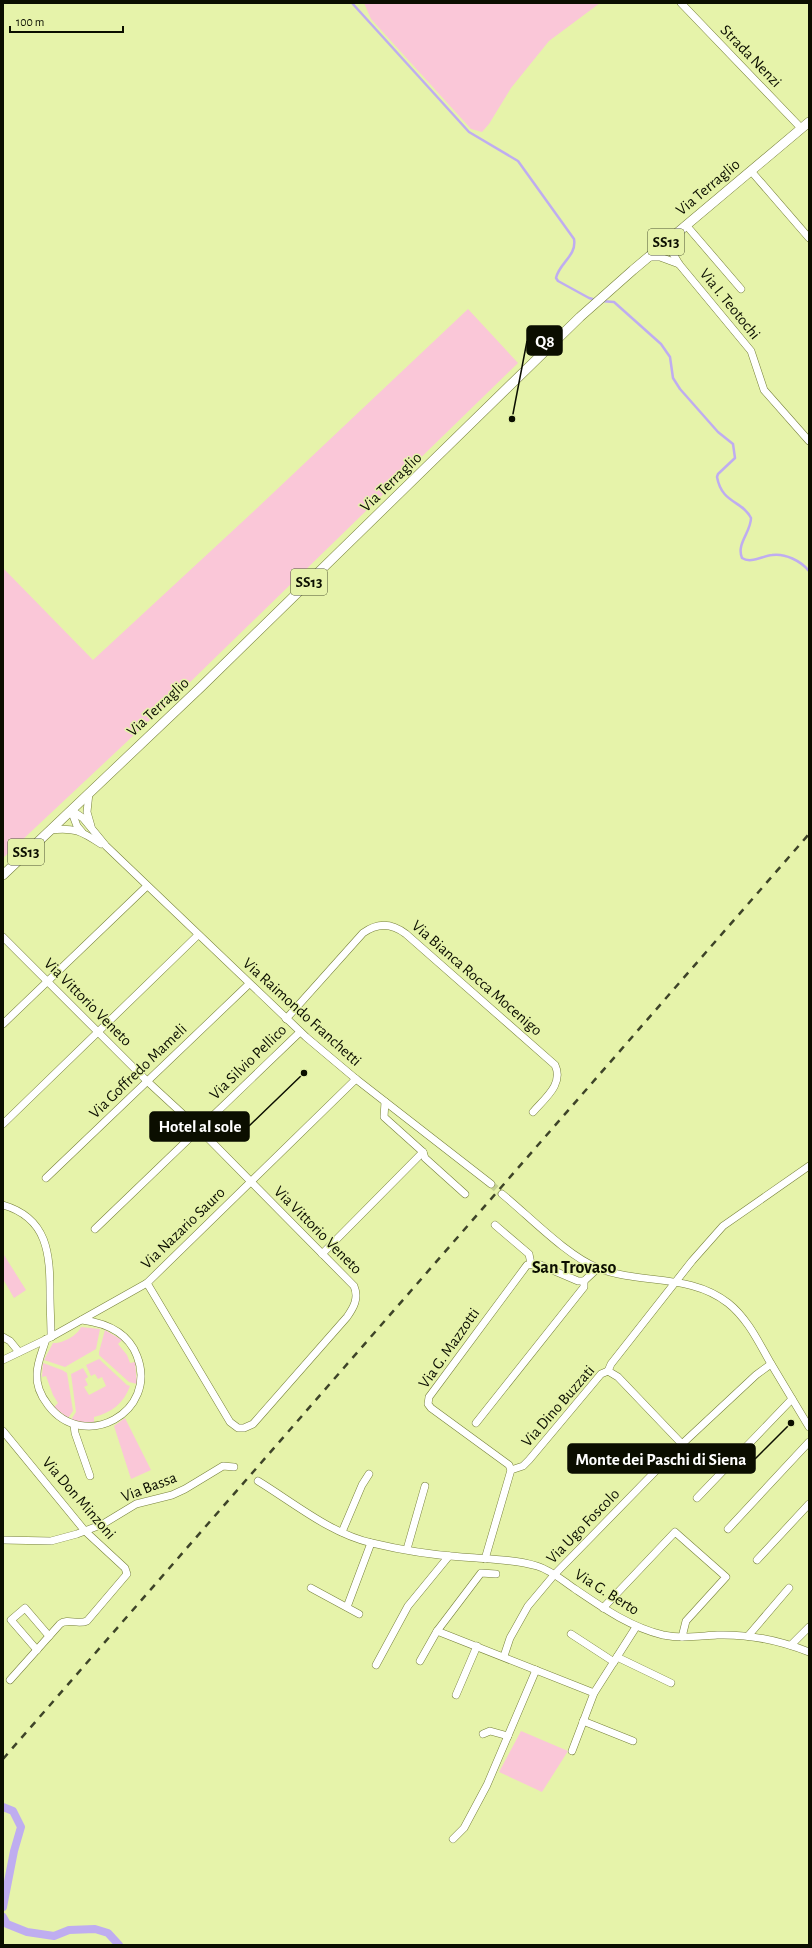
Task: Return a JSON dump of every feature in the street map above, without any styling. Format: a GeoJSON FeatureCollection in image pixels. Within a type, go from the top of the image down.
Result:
{"type":"FeatureCollection","features":[{"type":"Feature","properties":{"kind":"main road","name":"Via Terraglio"},"geometry":{"type":"LineString","coordinates":[[3,875],[208,681],[580,318],[648,257],[809,122]]}},
{"type":"Feature","properties":{"kind":"street","name":"Strada Nenzi"},"geometry":{"type":"LineString","coordinates":[[681,3],[801,128]]}},
{"type":"Feature","properties":{"kind":"street"},"geometry":{"type":"LineString","coordinates":[[751,171],[809,238]]}},
{"type":"Feature","properties":{"kind":"street"},"geometry":{"type":"LineString","coordinates":[[686,225],[741,289]]}},
{"type":"Feature","properties":{"kind":"street","name":"Via I. Teotochi"},"geometry":{"type":"LineString","coordinates":[[669,240],[672,252],[679,264],[751,351],[764,390],[809,441]]}},
{"type":"Feature","properties":{"kind":"street","name":"Via I. Teotochi"},"geometry":{"type":"LineString","coordinates":[[648,257],[660,257],[679,264]]}},
{"type":"Feature","properties":{"kind":"street","name":"Via Raimondo Franchetti"},"geometry":{"type":"LineString","coordinates":[[89,793],[87,812],[93,830]]}},
{"type":"Feature","properties":{"kind":"street"},"geometry":{"type":"LineString","coordinates":[[71,810],[77,826],[82,832]]}},
{"type":"Feature","properties":{"kind":"street","name":"Via Raimondo Franchetti"},"geometry":{"type":"LineString","coordinates":[[71,810],[83,818],[106,846],[300,1032],[356,1079],[491,1184]]}},
{"type":"Feature","properties":{"kind":"street","name":"Via Raimondo Franchetti"},"geometry":{"type":"LineString","coordinates":[[50,830],[73,829],[82,832],[106,846]]}},
{"type":"Feature","properties":{"kind":"street"},"geometry":{"type":"LineString","coordinates":[[3,1024],[147,886]]}},
{"type":"Feature","properties":{"kind":"street","name":"Via Bianca Rocca Mocenigo"},"geometry":{"type":"LineString","coordinates":[[286,1019],[363,933],[372,927],[380,925],[391,926],[406,934],[556,1064],[558,1072],[557,1084],[533,1112]]}},
{"type":"Feature","properties":{"kind":"street"},"geometry":{"type":"LineString","coordinates":[[3,1124],[198,935]]}},
{"type":"Feature","properties":{"kind":"street","name":"Via Vittorio Veneto"},"geometry":{"type":"LineString","coordinates":[[3,937],[99,1031],[148,1082],[199,1129],[354,1286],[357,1297],[354,1308],[253,1424],[244,1428],[234,1426],[230,1422],[147,1283]]}},
{"type":"Feature","properties":{"kind":"street","name":"Via Goffredo Mameli"},"geometry":{"type":"LineString","coordinates":[[46,1178],[249,984]]}},
{"type":"Feature","properties":{"kind":"street","name":"Via Silvio Pellico"},"geometry":{"type":"LineString","coordinates":[[95,1229],[300,1032]]}},
{"type":"Feature","properties":{"kind":"street","name":"Via Nazario Sauro"},"geometry":{"type":"LineString","coordinates":[[3,1360],[49,1338],[147,1283],[356,1079]]}},
{"type":"Feature","properties":{"kind":"street"},"geometry":{"type":"LineString","coordinates":[[385,1102],[384,1117],[423,1152],[425,1158],[465,1194]]}},
{"type":"Feature","properties":{"kind":"street"},"geometry":{"type":"LineString","coordinates":[[322,1254],[423,1152]]}},
{"type":"Feature","properties":{"kind":"street","name":"Via Dino Buzzati"},"geometry":{"type":"LineString","coordinates":[[512,1470],[523,1466],[529,1460],[601,1374],[608,1371],[611,1364],[692,1261],[724,1226],[809,1166]]}},
{"type":"Feature","properties":{"kind":"street"},"geometry":{"type":"LineString","coordinates":[[502,1194],[570,1251],[598,1268],[627,1275],[677,1282],[708,1290],[734,1308],[747,1323],[809,1427]]}},
{"type":"Feature","properties":{"kind":"street"},"geometry":{"type":"LineString","coordinates":[[3,1205],[20,1212],[28,1218],[44,1239],[50,1272],[49,1338],[37,1374],[38,1385],[44,1401],[57,1415],[74,1424],[94,1426],[111,1422],[126,1411],[136,1396],[141,1376],[139,1361],[128,1340],[118,1331],[104,1325],[82,1320]]}},
{"type":"Feature","properties":{"kind":"street"},"geometry":{"type":"LineString","coordinates":[[495,1225],[529,1254],[531,1264],[538,1264],[578,1281],[584,1281],[598,1268]]}},
{"type":"Feature","properties":{"kind":"street","name":"Via G. Mazzotti"},"geometry":{"type":"LineString","coordinates":[[512,1470],[509,1465],[428,1404],[429,1396],[524,1268],[531,1264]]}},
{"type":"Feature","properties":{"kind":"street"},"geometry":{"type":"LineString","coordinates":[[476,1424],[584,1287],[584,1281]]}},
{"type":"Feature","properties":{"kind":"street"},"geometry":{"type":"LineString","coordinates":[[3,1337],[10,1341],[19,1352]]}},
{"type":"Feature","properties":{"kind":"street","name":"Via Ugo Foscolo"},"geometry":{"type":"LineString","coordinates":[[504,1656],[510,1638],[528,1606],[554,1575],[682,1444],[756,1375],[771,1364]]}},
{"type":"Feature","properties":{"kind":"street"},"geometry":{"type":"LineString","coordinates":[[608,1371],[618,1377],[682,1444]]}},
{"type":"Feature","properties":{"kind":"street"},"geometry":{"type":"LineString","coordinates":[[697,1498],[792,1399]]}},
{"type":"Feature","properties":{"kind":"street"},"geometry":{"type":"LineString","coordinates":[[74,1424],[75,1433],[90,1476]]}},
{"type":"Feature","properties":{"kind":"street","name":"Via Don Minzoni"},"geometry":{"type":"LineString","coordinates":[[3,1431],[85,1531],[125,1568],[127,1574],[87,1621],[78,1623],[62,1622],[10,1680]]}},
{"type":"Feature","properties":{"kind":"street"},"geometry":{"type":"LineString","coordinates":[[728,1529],[809,1442]]}},
{"type":"Feature","properties":{"kind":"street","name":"Via Bassa"},"geometry":{"type":"LineString","coordinates":[[3,1540],[51,1541],[85,1531],[103,1524],[136,1504],[172,1495],[185,1489],[223,1466],[234,1467]]}},
{"type":"Feature","properties":{"kind":"street"},"geometry":{"type":"LineString","coordinates":[[484,1559],[512,1470]]}},
{"type":"Feature","properties":{"kind":"street"},"geometry":{"type":"LineString","coordinates":[[342,1532],[362,1485],[369,1474]]}},
{"type":"Feature","properties":{"kind":"street","name":"Via G. Berto"},"geometry":{"type":"LineString","coordinates":[[258,1481],[331,1526],[342,1532],[371,1543],[449,1556],[522,1562],[538,1566],[603,1608],[636,1627],[665,1635],[682,1637],[718,1635],[748,1636],[791,1645],[809,1652]]}},
{"type":"Feature","properties":{"kind":"street"},"geometry":{"type":"LineString","coordinates":[[406,1549],[425,1486]]}},
{"type":"Feature","properties":{"kind":"street"},"geometry":{"type":"LineString","coordinates":[[757,1560],[809,1504]]}},
{"type":"Feature","properties":{"kind":"street"},"geometry":{"type":"LineString","coordinates":[[603,1608],[675,1532],[726,1577],[686,1621],[682,1637]]}},
{"type":"Feature","properties":{"kind":"street"},"geometry":{"type":"LineString","coordinates":[[347,1607],[371,1543]]}},
{"type":"Feature","properties":{"kind":"street"},"geometry":{"type":"LineString","coordinates":[[376,1664],[408,1606],[449,1556]]}},
{"type":"Feature","properties":{"kind":"street"},"geometry":{"type":"LineString","coordinates":[[420,1661],[437,1630],[481,1573],[496,1574]]}},
{"type":"Feature","properties":{"kind":"street"},"geometry":{"type":"LineString","coordinates":[[311,1588],[359,1614]]}},
{"type":"Feature","properties":{"kind":"street"},"geometry":{"type":"LineString","coordinates":[[748,1636],[789,1588]]}},
{"type":"Feature","properties":{"kind":"street"},"geometry":{"type":"LineString","coordinates":[[37,1650],[11,1620],[25,1608],[49,1636]]}},
{"type":"Feature","properties":{"kind":"street"},"geometry":{"type":"LineString","coordinates":[[572,1751],[582,1721],[594,1693],[636,1627]]}},
{"type":"Feature","properties":{"kind":"street"},"geometry":{"type":"LineString","coordinates":[[791,1645],[809,1627]]}},
{"type":"Feature","properties":{"kind":"street"},"geometry":{"type":"LineString","coordinates":[[437,1630],[594,1693]]}},
{"type":"Feature","properties":{"kind":"street"},"geometry":{"type":"LineString","coordinates":[[571,1634],[616,1659],[671,1683]]}},
{"type":"Feature","properties":{"kind":"street"},"geometry":{"type":"LineString","coordinates":[[456,1695],[477,1646]]}},
{"type":"Feature","properties":{"kind":"street"},"geometry":{"type":"LineString","coordinates":[[453,1839],[464,1828],[487,1785],[536,1670]]}},
{"type":"Feature","properties":{"kind":"street"},"geometry":{"type":"LineString","coordinates":[[582,1721],[634,1741]]}},
{"type":"Feature","properties":{"kind":"street"},"geometry":{"type":"LineString","coordinates":[[483,1734],[490,1731],[508,1736]]}},
{"type":"Feature","properties":{"kind":"shaded area"},"geometry":{"type":"Polygon","coordinates":[[[364,3],[600,3],[549,41],[511,88],[489,124],[482,132],[471,129],[371,19],[364,3]]]}},
{"type":"Feature","properties":{"kind":"shaded area"},"geometry":{"type":"Polygon","coordinates":[[[468,309],[518,363],[183,689],[3,858],[3,568],[93,660],[254,511],[468,309]]]}},
{"type":"Feature","properties":{"kind":"shaded area"},"geometry":{"type":"Polygon","coordinates":[[[4,1255],[26,1290],[14,1298],[3,1279],[4,1255]]]}},
{"type":"Feature","properties":{"kind":"shaded area"},"geometry":{"type":"Polygon","coordinates":[[[81,1327],[100,1329],[96,1349],[65,1367],[44,1360],[53,1343],[61,1342],[69,1338],[77,1333],[81,1327]]]}},
{"type":"Feature","properties":{"kind":"shaded area"},"geometry":{"type":"Polygon","coordinates":[[[105,1330],[122,1340],[118,1344],[127,1355],[130,1363],[135,1362],[137,1384],[129,1382],[99,1355],[105,1330]]]}},
{"type":"Feature","properties":{"kind":"shaded area"},"geometry":{"type":"Polygon","coordinates":[[[99,1359],[127,1385],[130,1386],[124,1397],[116,1406],[106,1413],[94,1417],[94,1422],[71,1420],[76,1412],[71,1374],[83,1368],[88,1377],[85,1379],[88,1385],[84,1387],[89,1395],[106,1386],[102,1377],[98,1379],[95,1374],[91,1376],[86,1365],[99,1359]]]}},
{"type":"Feature","properties":{"kind":"shaded area"},"geometry":{"type":"Polygon","coordinates":[[[43,1363],[67,1373],[73,1411],[68,1418],[54,1407],[58,1403],[53,1395],[46,1376],[42,1377],[43,1363]]]}},
{"type":"Feature","properties":{"kind":"shaded area"},"geometry":{"type":"Polygon","coordinates":[[[125,1418],[151,1470],[131,1479],[114,1426],[125,1418]]]}},
{"type":"Feature","properties":{"kind":"shaded area"},"geometry":{"type":"Polygon","coordinates":[[[521,1731],[568,1751],[542,1792],[499,1772],[521,1731]]]}},
{"type":"Feature","properties":{"kind":"waterway"},"geometry":{"type":"LineString","coordinates":[[352,3],[469,132],[518,161],[574,239],[573,250],[560,268],[556,278],[558,281],[589,298],[596,300]]}},
{"type":"Feature","properties":{"kind":"waterway"},"geometry":{"type":"LineString","coordinates":[[601,301],[614,302],[661,344],[670,357],[673,378],[680,389],[718,432],[733,444],[735,458],[718,474],[717,477],[723,492],[743,508],[751,518],[749,528],[742,543],[742,558],[745,560],[753,560],[772,555],[782,555],[792,558],[806,567],[809,571]]}},
{"type":"Feature","properties":{"kind":"waterway"},"geometry":{"type":"LineString","coordinates":[[3,1807],[13,1811],[21,1827],[14,1851],[3,1907]]}},
{"type":"Feature","properties":{"kind":"waterway"},"geometry":{"type":"LineString","coordinates":[[3,1917],[7,1924],[27,1932],[54,1936],[69,1930],[95,1929],[108,1933],[119,1945]]}},
{"type":"Feature","properties":{"kind":"tunnel"},"geometry":{"type":"LineString","coordinates":[[491,1184],[502,1194]]}},
{"type":"Feature","properties":{"kind":"railway"},"geometry":{"type":"LineString","coordinates":[[3,1759],[809,834]]}},
{"type":"Feature","properties":{"kind":"place","name":"Q8"},"geometry":{"type":"Point","coordinates":[512,419]}},
{"type":"Feature","properties":{"kind":"place","name":"Hotel al sole"},"geometry":{"type":"Point","coordinates":[304,1073]}},
{"type":"Feature","properties":{"kind":"place","name":"Monte dei Paschi di Siena"},"geometry":{"type":"Point","coordinates":[791,1423]}},
{"type":"Feature","properties":{"kind":"district","name":"San Trovaso"},"geometry":{"type":"Point","coordinates":[574,1268]}}]}
